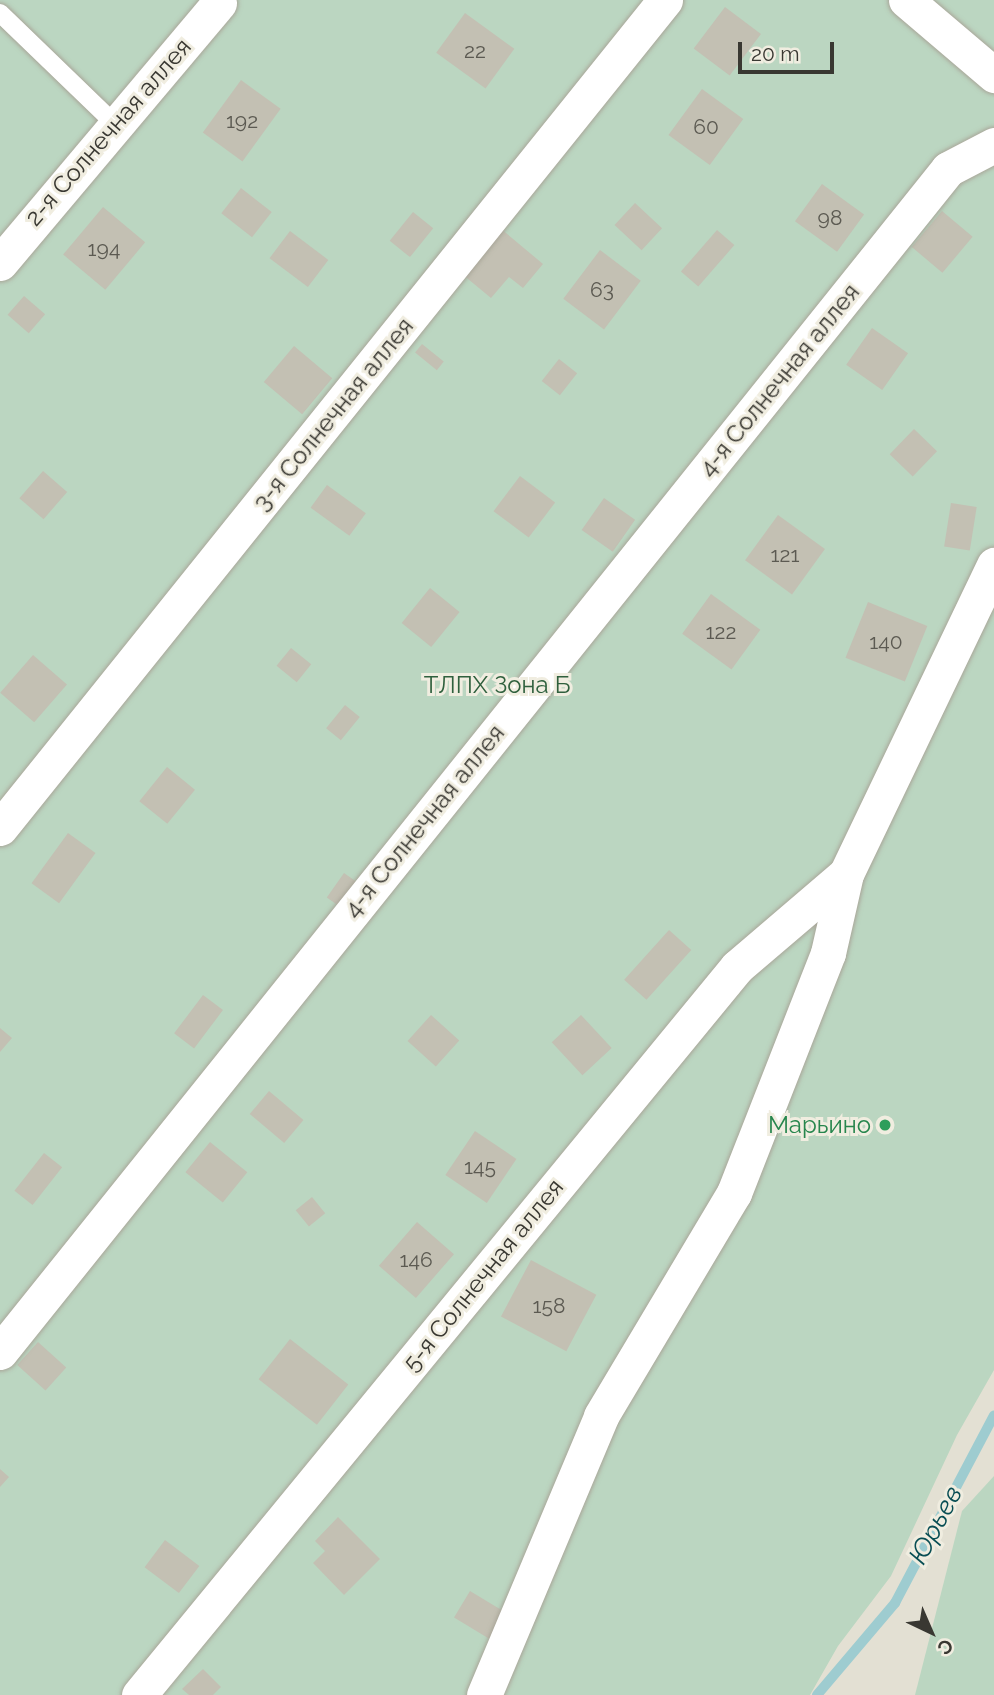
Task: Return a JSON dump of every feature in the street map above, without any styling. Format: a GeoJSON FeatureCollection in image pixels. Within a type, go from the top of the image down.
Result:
{"type":"FeatureCollection","features":[{"type":"Feature","properties":{"kind":"street","name":"3-я Солнечная аллея"},"geometry":{"type":"LineString","coordinates":[[0,828],[665,0]]}},
{"type":"Feature","properties":{"kind":"street"},"geometry":{"type":"LineString","coordinates":[[906,0],[994,75]]}},
{"type":"Feature","properties":{"kind":"street","name":"2-я Солнечная аллея"},"geometry":{"type":"LineString","coordinates":[[0,264],[219,3]]}},
{"type":"Feature","properties":{"kind":"street","name":"4-я Солнечная аллея"},"geometry":{"type":"LineString","coordinates":[[0,1352],[948,169],[994,145]]}},
{"type":"Feature","properties":{"kind":"street"},"geometry":{"type":"LineString","coordinates":[[484,1695],[601,1416],[733,1193],[828,953],[846,874],[994,565]]}},
{"type":"Feature","properties":{"kind":"street","name":"5-я Солнечная аллея"},"geometry":{"type":"LineString","coordinates":[[139,1695],[737,967],[846,874]]}},
{"type":"Feature","properties":{"kind":"lane"},"geometry":{"type":"LineString","coordinates":[[0,13],[115,124]]}},
{"type":"Feature","properties":{"kind":"green space","name":"ТЛПХ Зона Б"},"geometry":{"type":"Polygon","coordinates":[[[0,0],[994,0],[994,1370],[957,1435],[891,1576],[838,1646],[810,1695],[0,1695],[0,0]]]}},
{"type":"Feature","properties":{"kind":"green space"},"geometry":{"type":"Polygon","coordinates":[[[994,1476],[994,1695],[915,1695],[962,1511],[994,1476]]]}},
{"type":"Feature","properties":{"kind":"building"},"geometry":{"type":"Polygon","coordinates":[[[725,7],[761,34],[730,76],[694,49],[725,7]]]}},
{"type":"Feature","properties":{"kind":"building"},"geometry":{"type":"Polygon","coordinates":[[[465,13],[514,49],[486,88],[436,53],[465,13]]]}},
{"type":"Feature","properties":{"kind":"building"},"geometry":{"type":"Polygon","coordinates":[[[241,80],[281,109],[242,161],[203,133],[241,80]]]}},
{"type":"Feature","properties":{"kind":"building"},"geometry":{"type":"Polygon","coordinates":[[[702,89],[743,119],[710,165],[668,135],[702,89]]]}},
{"type":"Feature","properties":{"kind":"building"},"geometry":{"type":"Polygon","coordinates":[[[822,184],[864,215],[837,252],[795,221],[822,184]]]}},
{"type":"Feature","properties":{"kind":"building"},"geometry":{"type":"Polygon","coordinates":[[[241,188],[272,212],[252,237],[221,213],[241,188]]]}},
{"type":"Feature","properties":{"kind":"building"},"geometry":{"type":"Polygon","coordinates":[[[635,203],[662,228],[642,250],[615,225],[635,203]]]}},
{"type":"Feature","properties":{"kind":"building"},"geometry":{"type":"Polygon","coordinates":[[[103,207],[145,242],[105,290],[63,254],[103,207]]]}},
{"type":"Feature","properties":{"kind":"building"},"geometry":{"type":"Polygon","coordinates":[[[942,211],[973,237],[942,273],[912,247],[942,211]]]}},
{"type":"Feature","properties":{"kind":"building"},"geometry":{"type":"Polygon","coordinates":[[[413,212],[433,228],[410,257],[390,241],[413,212]]]}},
{"type":"Feature","properties":{"kind":"building"},"geometry":{"type":"Polygon","coordinates":[[[500,228],[543,264],[523,288],[509,277],[491,298],[462,274],[500,228]]]}},
{"type":"Feature","properties":{"kind":"building"},"geometry":{"type":"Polygon","coordinates":[[[717,230],[734,245],[698,287],[681,272],[717,230]]]}},
{"type":"Feature","properties":{"kind":"building"},"geometry":{"type":"Polygon","coordinates":[[[290,231],[328,260],[308,287],[270,258],[290,231]]]}},
{"type":"Feature","properties":{"kind":"building"},"geometry":{"type":"Polygon","coordinates":[[[600,250],[641,281],[604,329],[563,299],[600,250]]]}},
{"type":"Feature","properties":{"kind":"building"},"geometry":{"type":"Polygon","coordinates":[[[24,296],[45,314],[29,333],[8,315],[24,296]]]}},
{"type":"Feature","properties":{"kind":"building"},"geometry":{"type":"Polygon","coordinates":[[[872,328],[908,353],[882,390],[846,365],[872,328]]]}},
{"type":"Feature","properties":{"kind":"building"},"geometry":{"type":"Polygon","coordinates":[[[422,344],[444,362],[437,370],[415,353],[422,344]]]}},
{"type":"Feature","properties":{"kind":"building"},"geometry":{"type":"Polygon","coordinates":[[[294,346],[332,378],[302,414],[264,382],[294,346]]]}},
{"type":"Feature","properties":{"kind":"building"},"geometry":{"type":"Polygon","coordinates":[[[559,359],[577,373],[560,395],[542,381],[559,359]]]}},
{"type":"Feature","properties":{"kind":"building"},"geometry":{"type":"Polygon","coordinates":[[[914,429],[937,451],[913,476],[890,454],[914,429]]]}},
{"type":"Feature","properties":{"kind":"building"},"geometry":{"type":"Polygon","coordinates":[[[43,471],[67,492],[44,519],[19,498],[43,471]]]}},
{"type":"Feature","properties":{"kind":"building"},"geometry":{"type":"Polygon","coordinates":[[[520,476],[555,502],[529,538],[494,511],[520,476]]]}},
{"type":"Feature","properties":{"kind":"building"},"geometry":{"type":"Polygon","coordinates":[[[327,485],[366,513],[349,536],[311,508],[327,485]]]}},
{"type":"Feature","properties":{"kind":"building"},"geometry":{"type":"Polygon","coordinates":[[[604,498],[635,520],[613,552],[582,530],[604,498]]]}},
{"type":"Feature","properties":{"kind":"building"},"geometry":{"type":"Polygon","coordinates":[[[951,503],[977,507],[970,551],[944,546],[951,503]]]}},
{"type":"Feature","properties":{"kind":"building"},"geometry":{"type":"Polygon","coordinates":[[[778,515],[825,549],[792,594],[745,560],[778,515]]]}},
{"type":"Feature","properties":{"kind":"building"},"geometry":{"type":"Polygon","coordinates":[[[430,588],[460,612],[431,647],[402,623],[430,588]]]}},
{"type":"Feature","properties":{"kind":"building"},"geometry":{"type":"Polygon","coordinates":[[[711,594],[760,630],[732,669],[682,634],[711,594]]]}},
{"type":"Feature","properties":{"kind":"building"},"geometry":{"type":"Polygon","coordinates":[[[868,602],[927,626],[905,682],[846,658],[868,602]]]}},
{"type":"Feature","properties":{"kind":"building"},"geometry":{"type":"Polygon","coordinates":[[[291,648],[311,664],[297,682],[277,666],[291,648]]]}},
{"type":"Feature","properties":{"kind":"building"},"geometry":{"type":"Polygon","coordinates":[[[33,655],[67,685],[34,722],[0,693],[33,655]]]}},
{"type":"Feature","properties":{"kind":"building"},"geometry":{"type":"Polygon","coordinates":[[[345,705],[360,717],[341,740],[326,728],[345,705]]]}},
{"type":"Feature","properties":{"kind":"building"},"geometry":{"type":"Polygon","coordinates":[[[167,767],[195,790],[167,824],[139,801],[167,767]]]}},
{"type":"Feature","properties":{"kind":"building"},"geometry":{"type":"Polygon","coordinates":[[[68,833],[96,853],[59,903],[32,883],[68,833]]]}},
{"type":"Feature","properties":{"kind":"building"},"geometry":{"type":"Polygon","coordinates":[[[344,873],[357,882],[340,907],[327,898],[344,873]]]}},
{"type":"Feature","properties":{"kind":"building"},"geometry":{"type":"Polygon","coordinates":[[[669,930],[691,950],[646,1000],[624,980],[669,930]]]}},
{"type":"Feature","properties":{"kind":"building"},"geometry":{"type":"Polygon","coordinates":[[[203,995],[223,1010],[194,1048],[174,1033],[203,995]]]}},
{"type":"Feature","properties":{"kind":"building"},"geometry":{"type":"Polygon","coordinates":[[[431,1015],[459,1040],[436,1066],[408,1041],[431,1015]]]}},
{"type":"Feature","properties":{"kind":"building"},"geometry":{"type":"Polygon","coordinates":[[[581,1015],[612,1048],[582,1075],[552,1042],[581,1015]]]}},
{"type":"Feature","properties":{"kind":"building"},"geometry":{"type":"Polygon","coordinates":[[[0,1028],[12,1038],[0,1052],[0,1028]]]}},
{"type":"Feature","properties":{"kind":"building"},"geometry":{"type":"Polygon","coordinates":[[[269,1091],[303,1120],[284,1143],[250,1114],[269,1091]]]}},
{"type":"Feature","properties":{"kind":"building"},"geometry":{"type":"Polygon","coordinates":[[[475,1131],[516,1159],[487,1203],[445,1175],[475,1131]]]}},
{"type":"Feature","properties":{"kind":"building"},"geometry":{"type":"Polygon","coordinates":[[[210,1142],[247,1172],[223,1203],[185,1172],[210,1142]]]}},
{"type":"Feature","properties":{"kind":"building"},"geometry":{"type":"Polygon","coordinates":[[[44,1153],[62,1167],[33,1205],[14,1191],[44,1153]]]}},
{"type":"Feature","properties":{"kind":"building"},"geometry":{"type":"Polygon","coordinates":[[[312,1197],[325,1213],[309,1227],[296,1210],[312,1197]]]}},
{"type":"Feature","properties":{"kind":"building"},"geometry":{"type":"Polygon","coordinates":[[[417,1222],[454,1254],[416,1298],[379,1266],[417,1222]]]}},
{"type":"Feature","properties":{"kind":"building"},"geometry":{"type":"Polygon","coordinates":[[[531,1260],[596,1295],[566,1351],[501,1317],[531,1260]]]}},
{"type":"Feature","properties":{"kind":"building"},"geometry":{"type":"Polygon","coordinates":[[[290,1339],[348,1385],[317,1425],[259,1379],[290,1339]]]}},
{"type":"Feature","properties":{"kind":"building"},"geometry":{"type":"Polygon","coordinates":[[[38,1342],[66,1367],[45,1390],[17,1365],[38,1342]]]}},
{"type":"Feature","properties":{"kind":"building"},"geometry":{"type":"Polygon","coordinates":[[[0,1469],[9,1477],[0,1487],[0,1469]]]}},
{"type":"Feature","properties":{"kind":"building"},"geometry":{"type":"Polygon","coordinates":[[[338,1517],[380,1559],[344,1595],[313,1563],[325,1551],[315,1541],[338,1517]]]}},
{"type":"Feature","properties":{"kind":"building"},"geometry":{"type":"Polygon","coordinates":[[[165,1540],[199,1566],[179,1593],[145,1567],[165,1540]]]}},
{"type":"Feature","properties":{"kind":"building"},"geometry":{"type":"Polygon","coordinates":[[[470,1591],[506,1613],[490,1639],[454,1618],[470,1591]]]}},
{"type":"Feature","properties":{"kind":"building"},"geometry":{"type":"Polygon","coordinates":[[[203,1669],[221,1687],[213,1695],[189,1695],[182,1689],[203,1669]]]}},
{"type":"Feature","properties":{"kind":"waterway","name":"Юрьев"},"geometry":{"type":"LineString","coordinates":[[817,1695],[895,1603],[994,1415]]}},
{"type":"Feature","properties":{"kind":"place","name":"Марьино"},"geometry":{"type":"Point","coordinates":[885,1125]}}]}
